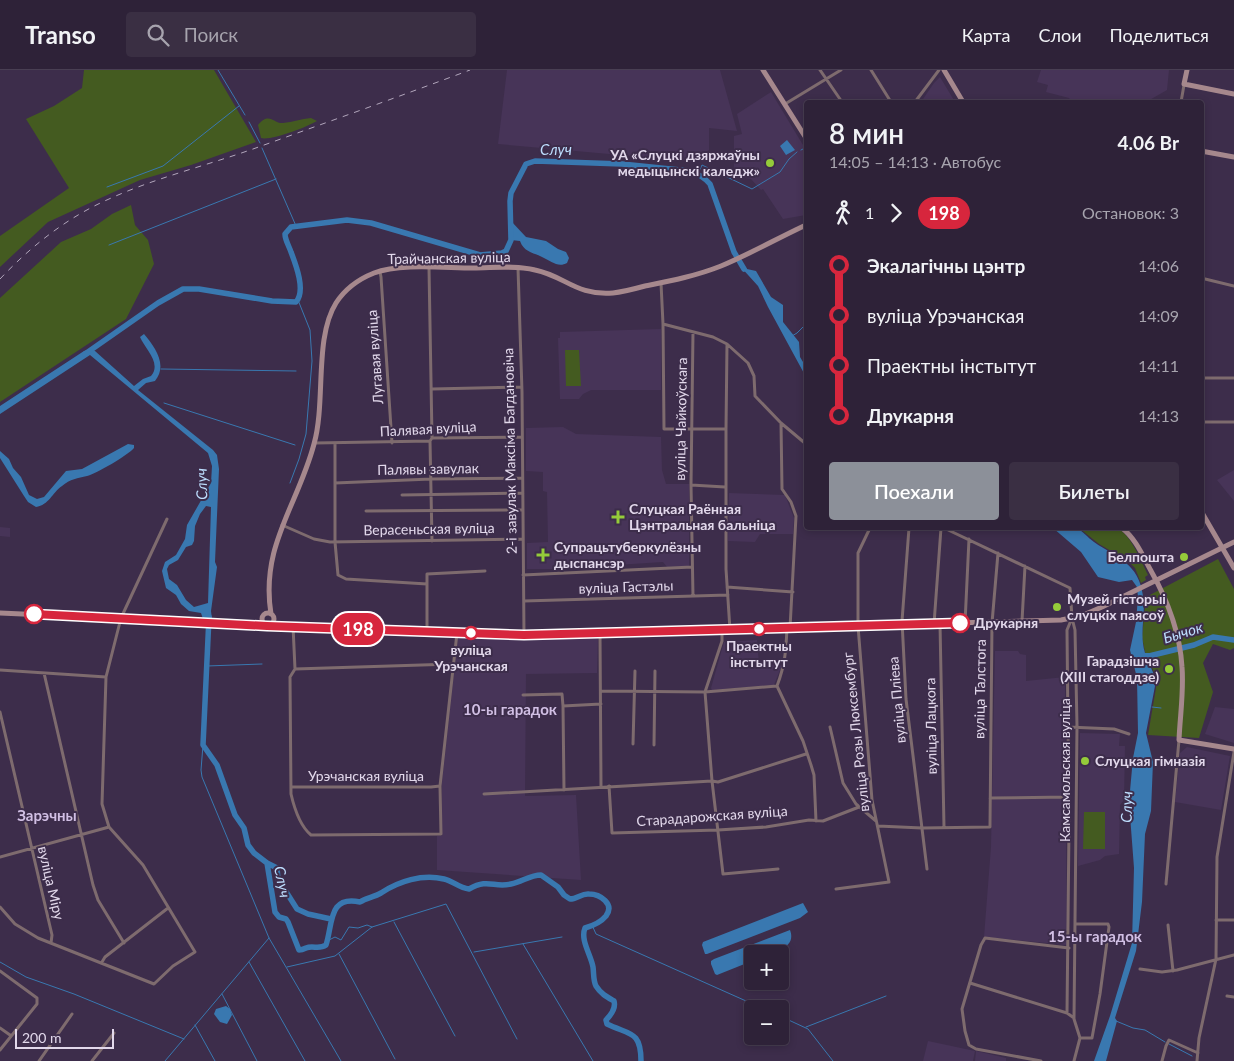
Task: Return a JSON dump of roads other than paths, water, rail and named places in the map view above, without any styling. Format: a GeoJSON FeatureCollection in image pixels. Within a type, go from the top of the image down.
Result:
{"type":"FeatureCollection","features":[{"type":"Feature","properties":{"kind":"main road"},"geometry":{"type":"LineString","coordinates":[[763,70],[804,135]]}},
{"type":"Feature","properties":{"kind":"main road"},"geometry":{"type":"LineString","coordinates":[[944,70],[962,100]]}},
{"type":"Feature","properties":{"kind":"main road"},"geometry":{"type":"LineString","coordinates":[[1187,70],[1184,84],[1234,94]]}},
{"type":"Feature","properties":{"kind":"main road"},"geometry":{"type":"LineString","coordinates":[[1204,152],[1234,157]]}},
{"type":"Feature","properties":{"kind":"main road","name":"Трайчанская вуліца"},"geometry":{"type":"LineString","coordinates":[[264,614],[269,600],[273,554],[282,525],[315,443],[324,342],[329,316],[342,294],[352,285],[379,271],[391,269],[518,268],[545,273],[577,288],[597,293],[616,292],[700,273],[722,265],[804,226]]}},
{"type":"Feature","properties":{"kind":"main road"},"geometry":{"type":"LineString","coordinates":[[1204,517],[1234,568]]}},
{"type":"Feature","properties":{"kind":"main road"},"geometry":{"type":"LineString","coordinates":[[1124,530],[1133,539],[1157,581],[1172,616],[1178,640],[1182,678],[1179,740],[1234,751]]}},
{"type":"Feature","properties":{"kind":"main road"},"geometry":{"type":"LineString","coordinates":[[0,613],[524,635],[1061,620],[1091,612],[1234,542]]}},
{"type":"Feature","properties":{"kind":"main road","name":"Трайчанская вуліца"},"geometry":{"type":"LineString","coordinates":[[269,600],[273,616]]}},
{"type":"Feature","properties":{"kind":"main road"},"geometry":{"type":"LineString","coordinates":[[245,624],[254,621],[264,614],[273,616],[290,626]]}},
{"type":"Feature","properties":{"kind":"main road"},"geometry":{"type":"LineString","coordinates":[[264,614],[261,620],[267,625]]}},
{"type":"Feature","properties":{"kind":"main road"},"geometry":{"type":"LineString","coordinates":[[267,625],[273,622],[273,616]]}},
{"type":"Feature","properties":{"kind":"street"},"geometry":{"type":"LineString","coordinates":[[820,70],[841,100]]}},
{"type":"Feature","properties":{"kind":"street"},"geometry":{"type":"LineString","coordinates":[[785,104],[841,70]]}},
{"type":"Feature","properties":{"kind":"street"},"geometry":{"type":"LineString","coordinates":[[871,70],[890,100]]}},
{"type":"Feature","properties":{"kind":"street"},"geometry":{"type":"LineString","coordinates":[[916,100],[939,70]]}},
{"type":"Feature","properties":{"kind":"street"},"geometry":{"type":"LineString","coordinates":[[1181,100],[1184,84]]}},
{"type":"Feature","properties":{"kind":"street"},"geometry":{"type":"LineString","coordinates":[[429,268],[432,388],[430,479],[432,541]]}},
{"type":"Feature","properties":{"kind":"street","name":"2-і завулак Максіма Багдановіча"},"geometry":{"type":"LineString","coordinates":[[518,268],[522,387],[524,635]]}},
{"type":"Feature","properties":{"kind":"street","name":"Лугавая вуліца"},"geometry":{"type":"LineString","coordinates":[[379,271],[382,277],[392,443]]}},
{"type":"Feature","properties":{"kind":"street"},"geometry":{"type":"LineString","coordinates":[[1204,279],[1234,286]]}},
{"type":"Feature","properties":{"kind":"street"},"geometry":{"type":"LineString","coordinates":[[661,283],[664,429],[726,429]]}},
{"type":"Feature","properties":{"kind":"street"},"geometry":{"type":"LineString","coordinates":[[663,324],[714,337],[727,344],[748,363],[754,376],[754,396],[804,442]]}},
{"type":"Feature","properties":{"kind":"street","name":"вуліца Чайкоўскага"},"geometry":{"type":"LineString","coordinates":[[693,332],[691,485],[693,596]]}},
{"type":"Feature","properties":{"kind":"street"},"geometry":{"type":"LineString","coordinates":[[727,344],[725,487],[730,630]]}},
{"type":"Feature","properties":{"kind":"street"},"geometry":{"type":"LineString","coordinates":[[1204,378],[1234,378]]}},
{"type":"Feature","properties":{"kind":"street"},"geometry":{"type":"LineString","coordinates":[[432,388],[522,387]]}},
{"type":"Feature","properties":{"kind":"street"},"geometry":{"type":"LineString","coordinates":[[1204,422],[1234,422]]}},
{"type":"Feature","properties":{"kind":"street"},"geometry":{"type":"LineString","coordinates":[[776,686],[784,669],[786,656],[796,516],[791,502],[782,489],[781,423]]}},
{"type":"Feature","properties":{"kind":"street","name":"Палявая вуліца"},"geometry":{"type":"LineString","coordinates":[[315,443],[392,443],[522,437]]}},
{"type":"Feature","properties":{"kind":"street"},"geometry":{"type":"LineString","coordinates":[[335,444],[335,542],[337,570],[342,578],[427,584]]}},
{"type":"Feature","properties":{"kind":"street","name":"Палявы завулак"},"geometry":{"type":"LineString","coordinates":[[334,483],[522,478]]}},
{"type":"Feature","properties":{"kind":"street"},"geometry":{"type":"LineString","coordinates":[[691,485],[725,487]]}},
{"type":"Feature","properties":{"kind":"street"},"geometry":{"type":"LineString","coordinates":[[402,494],[523,493]]}},
{"type":"Feature","properties":{"kind":"street"},"geometry":{"type":"LineString","coordinates":[[366,511],[523,510]]}},
{"type":"Feature","properties":{"kind":"street"},"geometry":{"type":"LineString","coordinates":[[0,907],[15,924],[26,932],[154,984],[173,966],[196,952],[143,866],[109,827],[102,804],[106,678],[121,618],[167,519]]}},
{"type":"Feature","properties":{"kind":"street","name":"Верасеньская вуліца"},"geometry":{"type":"LineString","coordinates":[[282,525],[321,541],[335,542],[523,538]]}},
{"type":"Feature","properties":{"kind":"street","name":"вуліца Розы Люксембург"},"geometry":{"type":"LineString","coordinates":[[836,888],[889,882],[872,800],[858,626],[858,553],[869,530]]}},
{"type":"Feature","properties":{"kind":"street","name":"вуліца Пліева"},"geometry":{"type":"LineString","coordinates":[[909,530],[902,625],[906,699],[927,869]]}},
{"type":"Feature","properties":{"kind":"street","name":"вуліца Лацкога"},"geometry":{"type":"LineString","coordinates":[[943,530],[937,624],[944,828]]}},
{"type":"Feature","properties":{"kind":"street"},"geometry":{"type":"LineString","coordinates":[[947,530],[1070,588],[1072,618]]}},
{"type":"Feature","properties":{"kind":"street"},"geometry":{"type":"LineString","coordinates":[[965,623],[969,540]]}},
{"type":"Feature","properties":{"kind":"street","name":"вуліца Талстога"},"geometry":{"type":"LineString","coordinates":[[944,828],[990,827],[992,623],[998,553]]}},
{"type":"Feature","properties":{"kind":"street"},"geometry":{"type":"LineString","coordinates":[[1022,622],[1025,566]]}},
{"type":"Feature","properties":{"kind":"street"},"geometry":{"type":"LineString","coordinates":[[524,575],[692,567]]}},
{"type":"Feature","properties":{"kind":"street"},"geometry":{"type":"LineString","coordinates":[[428,632],[427,574],[485,571]]}},
{"type":"Feature","properties":{"kind":"street"},"geometry":{"type":"LineString","coordinates":[[727,587],[792,592]]}},
{"type":"Feature","properties":{"kind":"street","name":"вуліца Гастэлы"},"geometry":{"type":"LineString","coordinates":[[524,601],[728,595]]}},
{"type":"Feature","properties":{"kind":"street","name":"Камсамольская вуліца"},"geometry":{"type":"LineString","coordinates":[[1072,618],[1075,630],[1077,726],[1074,1019]]}},
{"type":"Feature","properties":{"kind":"street","name":"Камсамольская вуліца"},"geometry":{"type":"LineString","coordinates":[[1067,1013],[1069,948],[1067,630],[1072,618]]}},
{"type":"Feature","properties":{"kind":"street","name":"Урэчанская вуліца"},"geometry":{"type":"LineString","coordinates":[[290,626],[294,669],[290,677],[291,787],[292,802],[302,824],[311,834],[441,834],[440,786],[291,787]]}},
{"type":"Feature","properties":{"kind":"street"},"geometry":{"type":"LineString","coordinates":[[722,630],[722,641],[705,692],[712,781],[723,874],[778,870]]}},
{"type":"Feature","properties":{"kind":"street"},"geometry":{"type":"LineString","coordinates":[[440,786],[457,633]]}},
{"type":"Feature","properties":{"kind":"street"},"geometry":{"type":"LineString","coordinates":[[600,634],[601,787]]}},
{"type":"Feature","properties":{"kind":"street"},"geometry":{"type":"LineString","coordinates":[[294,669],[453,664]]}},
{"type":"Feature","properties":{"kind":"street"},"geometry":{"type":"LineString","coordinates":[[0,670],[106,678]]}},
{"type":"Feature","properties":{"kind":"street"},"geometry":{"type":"LineString","coordinates":[[633,744],[635,671]]}},
{"type":"Feature","properties":{"kind":"street"},"geometry":{"type":"LineString","coordinates":[[654,745],[655,671]]}},
{"type":"Feature","properties":{"kind":"street"},"geometry":{"type":"LineString","coordinates":[[44,673],[93,886],[98,900],[124,943]]}},
{"type":"Feature","properties":{"kind":"street"},"geometry":{"type":"LineString","coordinates":[[600,691],[705,692],[776,686]]}},
{"type":"Feature","properties":{"kind":"street"},"geometry":{"type":"LineString","coordinates":[[776,686],[802,741],[814,775],[816,821]]}},
{"type":"Feature","properties":{"kind":"street"},"geometry":{"type":"LineString","coordinates":[[523,695],[562,694],[564,790]]}},
{"type":"Feature","properties":{"kind":"street"},"geometry":{"type":"LineString","coordinates":[[563,706],[600,704]]}},
{"type":"Feature","properties":{"kind":"street","name":"вуліца Міру"},"geometry":{"type":"LineString","coordinates":[[0,712],[52,935],[50,943]]}},
{"type":"Feature","properties":{"kind":"street"},"geometry":{"type":"LineString","coordinates":[[1068,727],[1077,726],[1114,730],[1129,734]]}},
{"type":"Feature","properties":{"kind":"street"},"geometry":{"type":"LineString","coordinates":[[830,727],[843,784],[859,807],[877,824],[944,828]]}},
{"type":"Feature","properties":{"kind":"street"},"geometry":{"type":"LineString","coordinates":[[1166,884],[1179,740]]}},
{"type":"Feature","properties":{"kind":"street"},"geometry":{"type":"LineString","coordinates":[[1197,1061],[1216,959],[1217,857],[1234,751]]}},
{"type":"Feature","properties":{"kind":"street"},"geometry":{"type":"LineString","coordinates":[[484,794],[609,786],[718,782],[806,754]]}},
{"type":"Feature","properties":{"kind":"street","name":"Старадарожская вуліца"},"geometry":{"type":"LineString","coordinates":[[609,786],[612,834],[718,830],[766,827],[809,820],[823,821],[838,817],[859,807]]}},
{"type":"Feature","properties":{"kind":"street"},"geometry":{"type":"LineString","coordinates":[[990,798],[1068,797]]}},
{"type":"Feature","properties":{"kind":"street"},"geometry":{"type":"LineString","coordinates":[[0,857],[109,827]]}},
{"type":"Feature","properties":{"kind":"street"},"geometry":{"type":"LineString","coordinates":[[102,962],[105,957],[168,908]]}},
{"type":"Feature","properties":{"kind":"street"},"geometry":{"type":"LineString","coordinates":[[1216,920],[1234,920]]}},
{"type":"Feature","properties":{"kind":"street"},"geometry":{"type":"LineString","coordinates":[[1075,924],[1108,924],[1109,926],[1092,1038],[1080,1038]]}},
{"type":"Feature","properties":{"kind":"street"},"geometry":{"type":"LineString","coordinates":[[1168,925],[1173,971]]}},
{"type":"Feature","properties":{"kind":"street"},"geometry":{"type":"LineString","coordinates":[[1041,1061],[976,1049],[969,1045],[962,1009],[981,945],[985,938],[1069,948]]}},
{"type":"Feature","properties":{"kind":"street"},"geometry":{"type":"LineString","coordinates":[[1140,969],[1155,972],[1173,971],[1234,955]]}},
{"type":"Feature","properties":{"kind":"street"},"geometry":{"type":"LineString","coordinates":[[0,971],[37,998],[37,1004],[0,1050]]}},
{"type":"Feature","properties":{"kind":"street"},"geometry":{"type":"LineString","coordinates":[[970,983],[1067,1013],[1074,1019],[1080,1038],[1074,1061]]}},
{"type":"Feature","properties":{"kind":"street"},"geometry":{"type":"LineString","coordinates":[[1227,996],[1234,997]]}},
{"type":"Feature","properties":{"kind":"street"},"geometry":{"type":"LineString","coordinates":[[39,1061],[72,1014]]}},
{"type":"Feature","properties":{"kind":"street"},"geometry":{"type":"LineString","coordinates":[[0,1028],[10,1036]]}},
{"type":"Feature","properties":{"kind":"street"},"geometry":{"type":"LineString","coordinates":[[92,1061],[114,1033]]}},
{"type":"Feature","properties":{"kind":"street"},"geometry":{"type":"LineString","coordinates":[[1162,1061],[1164,1050],[1170,1040],[1198,1053]]}},
{"type":"Feature","properties":{"kind":"water"},"geometry":{"type":"Polygon","coordinates":[[[787,140],[795,150],[786,155],[780,146],[787,140]]]}},
{"type":"Feature","properties":{"kind":"water"},"geometry":{"type":"Polygon","coordinates":[[[511,221],[526,237],[546,241],[566,252],[569,258],[567,263],[561,265],[554,263],[526,250],[520,241],[511,240],[511,221]]]}},
{"type":"Feature","properties":{"kind":"water"},"geometry":{"type":"Polygon","coordinates":[[[742,263],[747,269],[756,271],[771,297],[783,305],[783,322],[799,342],[800,357],[804,364],[804,373],[758,286],[739,265],[742,263]]]}},
{"type":"Feature","properties":{"kind":"water"},"geometry":{"type":"Polygon","coordinates":[[[144,334],[156,350],[160,369],[155,381],[146,383],[138,390],[217,455],[219,469],[215,562],[217,567],[211,611],[212,619],[203,619],[201,613],[189,611],[181,604],[176,595],[166,588],[162,571],[165,562],[176,555],[185,539],[187,525],[211,483],[212,466],[208,453],[90,355],[0,414],[0,406],[84,351],[90,349],[95,351],[134,386],[151,376],[155,366],[152,356],[140,337],[144,334]],[[206,506],[200,514],[195,526],[192,545],[186,547],[178,560],[169,565],[167,569],[169,579],[177,585],[186,600],[194,607],[208,603],[211,507],[206,506]]]}},
{"type":"Feature","properties":{"kind":"water"},"geometry":{"type":"Polygon","coordinates":[[[128,444],[134,445],[134,448],[112,464],[97,472],[68,482],[44,504],[36,507],[28,502],[0,458],[0,451],[9,459],[13,468],[21,477],[29,495],[37,499],[44,497],[66,471],[82,469],[128,444]]]}},
{"type":"Feature","properties":{"kind":"water","name":"Случ"},"geometry":{"type":"Polygon","coordinates":[[[1055,530],[1079,530],[1094,542],[1119,557],[1137,576],[1141,585],[1144,603],[1143,646],[1145,653],[1151,653],[1152,657],[1149,659],[1149,663],[1155,677],[1146,733],[1153,762],[1151,811],[1145,834],[1142,902],[1136,951],[1115,1018],[1117,1021],[1106,1061],[1094,1061],[1132,943],[1134,868],[1129,802],[1133,758],[1138,733],[1137,678],[1130,650],[1136,622],[1138,597],[1137,587],[1132,580],[1119,582],[1098,577],[1081,552],[1055,530]]]}},
{"type":"Feature","properties":{"kind":"water"},"geometry":{"type":"Polygon","coordinates":[[[803,903],[808,912],[800,918],[705,954],[703,942],[803,903]]]}},
{"type":"Feature","properties":{"kind":"water"},"geometry":{"type":"Polygon","coordinates":[[[790,930],[791,937],[787,945],[751,945],[790,930]]]}},
{"type":"Feature","properties":{"kind":"water"},"geometry":{"type":"Polygon","coordinates":[[[744,948],[744,964],[717,975],[711,964],[711,961],[744,948]]]}},
{"type":"Feature","properties":{"kind":"water"},"geometry":{"type":"Polygon","coordinates":[[[226,1006],[230,1009],[232,1015],[227,1024],[220,1022],[214,1014],[216,1009],[226,1006]]]}},
{"type":"Feature","properties":{"kind":"waterway"},"geometry":{"type":"LineString","coordinates":[[218,70],[245,115]]}},
{"type":"Feature","properties":{"kind":"waterway"},"geometry":{"type":"LineString","coordinates":[[107,187],[163,166],[239,106]]}},
{"type":"Feature","properties":{"kind":"waterway"},"geometry":{"type":"LineString","coordinates":[[249,122],[260,143]]}},
{"type":"Feature","properties":{"kind":"waterway"},"geometry":{"type":"LineString","coordinates":[[262,148],[296,226]]}},
{"type":"Feature","properties":{"kind":"waterway"},"geometry":{"type":"LineString","coordinates":[[698,174],[702,165],[752,189],[780,172],[789,159],[797,152]]}},
{"type":"Feature","properties":{"kind":"waterway","name":"Случ"},"geometry":{"type":"LineString","coordinates":[[85,354],[158,303],[183,289],[199,289],[272,301],[296,302],[300,291],[299,278],[285,234],[291,227],[347,220],[371,223],[480,255],[502,253],[506,251],[511,240],[511,193],[526,164],[535,161],[622,164],[690,171],[699,175],[710,184],[734,252],[744,269]]}},
{"type":"Feature","properties":{"kind":"waterway"},"geometry":{"type":"LineString","coordinates":[[109,245],[276,179]]}},
{"type":"Feature","properties":{"kind":"waterway"},"geometry":{"type":"LineString","coordinates":[[290,483],[306,434],[312,361],[310,330],[298,300]]}},
{"type":"Feature","properties":{"kind":"waterway"},"geometry":{"type":"LineString","coordinates":[[792,336],[804,326]]}},
{"type":"Feature","properties":{"kind":"waterway"},"geometry":{"type":"LineString","coordinates":[[161,369],[296,371]]}},
{"type":"Feature","properties":{"kind":"waterway"},"geometry":{"type":"LineString","coordinates":[[164,403],[295,445]]}},
{"type":"Feature","properties":{"kind":"waterway","name":"Случ"},"geometry":{"type":"LineString","coordinates":[[209,617],[203,745],[217,765],[235,815],[244,828],[248,845],[254,853],[267,863],[275,912],[279,917],[286,919],[288,922],[299,950],[326,945],[331,920],[337,907],[342,903],[350,901],[360,902],[403,882],[427,877],[447,880],[469,889],[481,884],[511,884],[541,875],[558,887],[570,899],[584,894],[593,894],[602,898],[607,904],[609,908],[606,916],[596,924],[585,928],[585,942],[592,962],[596,986],[602,993],[614,1001],[613,1011],[606,1020],[607,1024],[627,1032],[636,1039],[639,1044],[641,1061]]}},
{"type":"Feature","properties":{"kind":"waterway","name":"Бычок"},"geometry":{"type":"LineString","coordinates":[[1145,657],[1194,645],[1213,637],[1234,640]]}},
{"type":"Feature","properties":{"kind":"waterway"},"geometry":{"type":"LineString","coordinates":[[207,666],[262,664]]}},
{"type":"Feature","properties":{"kind":"waterway"},"geometry":{"type":"LineString","coordinates":[[1152,707],[1161,708]]}},
{"type":"Feature","properties":{"kind":"waterway"},"geometry":{"type":"LineString","coordinates":[[203,745],[202,777],[269,938],[341,1061]]}},
{"type":"Feature","properties":{"kind":"waterway"},"geometry":{"type":"LineString","coordinates":[[267,863],[277,868],[278,879],[297,909],[308,914],[331,919]]}},
{"type":"Feature","properties":{"kind":"waterway"},"geometry":{"type":"LineString","coordinates":[[287,967],[335,956],[372,927],[446,904],[517,1039]]}},
{"type":"Feature","properties":{"kind":"waterway"},"geometry":{"type":"LineString","coordinates":[[394,922],[455,1036]]}},
{"type":"Feature","properties":{"kind":"waterway"},"geometry":{"type":"LineString","coordinates":[[327,941],[335,937],[341,940],[349,927],[358,928],[367,925],[372,927]]}},
{"type":"Feature","properties":{"kind":"waterway"},"geometry":{"type":"LineString","coordinates":[[592,925],[596,934],[744,1000]]}},
{"type":"Feature","properties":{"kind":"waterway"},"geometry":{"type":"LineString","coordinates":[[474,952],[562,937]]}},
{"type":"Feature","properties":{"kind":"waterway"},"geometry":{"type":"LineString","coordinates":[[165,1061],[269,938]]}},
{"type":"Feature","properties":{"kind":"waterway"},"geometry":{"type":"LineString","coordinates":[[523,944],[593,1061]]}},
{"type":"Feature","properties":{"kind":"waterway"},"geometry":{"type":"LineString","coordinates":[[339,954],[395,1059]]}},
{"type":"Feature","properties":{"kind":"waterway"},"geometry":{"type":"LineString","coordinates":[[0,962],[26,977],[74,994],[184,1039]]}},
{"type":"Feature","properties":{"kind":"waterway"},"geometry":{"type":"LineString","coordinates":[[249,962],[305,1061]]}},
{"type":"Feature","properties":{"kind":"waterway"},"geometry":{"type":"LineString","coordinates":[[222,994],[257,1061]]}},
{"type":"Feature","properties":{"kind":"waterway"},"geometry":{"type":"LineString","coordinates":[[806,1027],[886,996]]}},
{"type":"Feature","properties":{"kind":"waterway"},"geometry":{"type":"LineString","coordinates":[[789,1020],[808,1029],[833,1061]]}},
{"type":"Feature","properties":{"kind":"waterway"},"geometry":{"type":"LineString","coordinates":[[1116,1021],[1133,1028],[1145,1030],[1165,1042]]}},
{"type":"Feature","properties":{"kind":"waterway"},"geometry":{"type":"LineString","coordinates":[[195,1025],[215,1061]]}},
{"type":"Feature","properties":{"kind":"waterway"},"geometry":{"type":"LineString","coordinates":[[1169,1044],[1192,1056]]}},
{"type":"Feature","properties":{"kind":"railway"},"geometry":{"type":"LineString","coordinates":[[0,279],[24,255],[51,233],[79,214],[109,199],[470,70]]}},
{"type":"Feature","properties":{"kind":"place","name":"УА «Слуцкі дзяржаўны медыцынскі каледж»"},"geometry":{"type":"Point","coordinates":[770,163]}},
{"type":"Feature","properties":{"kind":"place","name":"Слуцкая Раённая Цэнтральная бальніца"},"geometry":{"type":"Point","coordinates":[618,517]}},
{"type":"Feature","properties":{"kind":"place","name":"Супрацьтуберкулёзны дыспансэр"},"geometry":{"type":"Point","coordinates":[543,555]}},
{"type":"Feature","properties":{"kind":"place","name":"Белпошта"},"geometry":{"type":"Point","coordinates":[1184,557]}},
{"type":"Feature","properties":{"kind":"place","name":"Музей гісторыі слуцкіх паясоў"},"geometry":{"type":"Point","coordinates":[1057,607]}},
{"type":"Feature","properties":{"kind":"place","name":"Друкарня"},"geometry":{"type":"Point","coordinates":[960,623]}},
{"type":"Feature","properties":{"kind":"place","name":"Праектны інстытут"},"geometry":{"type":"Point","coordinates":[759,629]}},
{"type":"Feature","properties":{"kind":"place","name":"вуліца Урэчанская"},"geometry":{"type":"Point","coordinates":[471,633]}},
{"type":"Feature","properties":{"kind":"place","name":"Гарадзішча (XIII стагоддзе)"},"geometry":{"type":"Point","coordinates":[1169,669]}},
{"type":"Feature","properties":{"kind":"place","name":"Слуцкая гімназія"},"geometry":{"type":"Point","coordinates":[1085,761]}},
{"type":"Feature","properties":{"kind":"district","name":"10-ы гарадок"},"geometry":{"type":"Point","coordinates":[510,710]}},
{"type":"Feature","properties":{"kind":"district","name":"Зарэчны"},"geometry":{"type":"Point","coordinates":[47,816]}},
{"type":"Feature","properties":{"kind":"district","name":"15-ы гарадок"},"geometry":{"type":"Point","coordinates":[1095,937]}}]}
